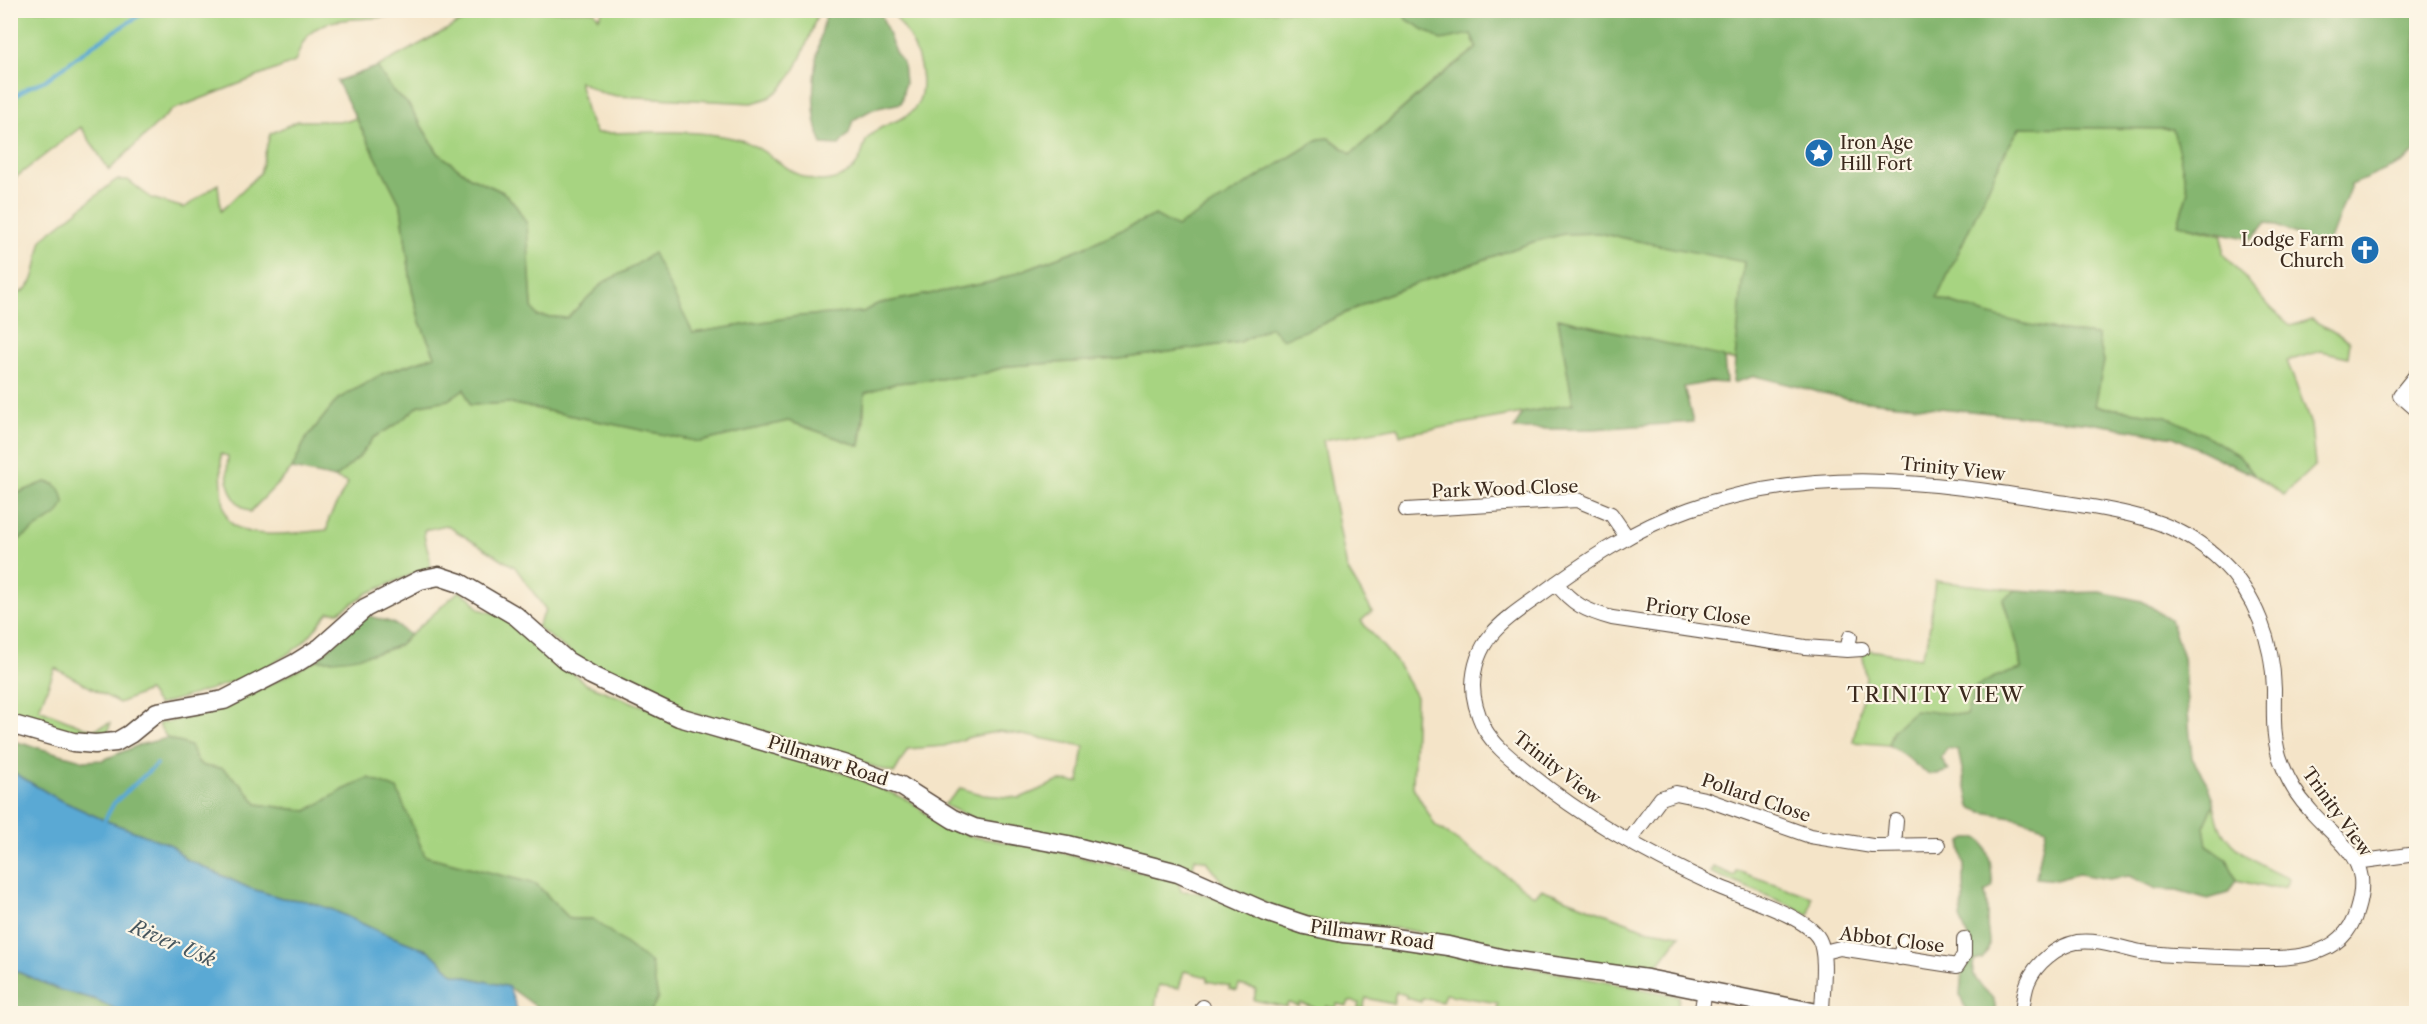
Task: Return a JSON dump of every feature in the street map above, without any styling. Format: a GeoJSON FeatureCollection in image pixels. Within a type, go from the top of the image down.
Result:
{"type":"FeatureCollection","features":[{"type":"Feature","properties":{"kind":"street"},"geometry":{"type":"LineString","coordinates":[[2416,375],[2400,395],[2416,409]]}},
{"type":"Feature","properties":{"kind":"street","name":"Trinity View"},"geometry":{"type":"LineString","coordinates":[[1824,952],[1814,931],[1798,919],[1671,865],[1582,813],[1505,753],[1484,727],[1475,706],[1473,687],[1476,668],[1485,642],[1500,622],[1627,537],[1689,509],[1757,492],[1828,481],[1877,480],[1933,483],[2116,511],[2171,526],[2203,545],[2228,568],[2255,607],[2269,645],[2273,669],[2275,741],[2282,764],[2296,792],[2312,814],[2342,843],[2356,862],[2361,878],[2355,919],[2346,933],[2328,948],[2310,955],[2280,958],[2143,952],[2098,943],[2075,942],[2040,963],[2027,983],[2022,1014]]}},
{"type":"Feature","properties":{"kind":"street","name":"Park Wood Close"},"geometry":{"type":"LineString","coordinates":[[1406,510],[1577,500],[1611,514],[1627,537]]}},
{"type":"Feature","properties":{"kind":"street","name":"Pillmawr Road"},"geometry":{"type":"LineString","coordinates":[[10,724],[73,742],[95,744],[116,742],[130,734],[157,712],[224,700],[296,663],[320,648],[364,608],[420,580],[439,576],[460,584],[516,616],[558,654],[585,672],[679,717],[843,764],[901,786],[952,819],[974,828],[1068,845],[1178,873],[1224,895],[1302,925],[1342,933],[1448,946],[1504,958],[1647,979],[1705,991]]}},
{"type":"Feature","properties":{"kind":"street","name":"Priory Close"},"geometry":{"type":"LineString","coordinates":[[1556,583],[1568,598],[1603,616],[1805,646],[1848,644],[1862,649]]}},
{"type":"Feature","properties":{"kind":"street","name":"Pollard Close"},"geometry":{"type":"LineString","coordinates":[[1629,841],[1660,798],[1676,793],[1705,799],[1810,836],[1872,846],[1938,845]]}},
{"type":"Feature","properties":{"kind":"street"},"geometry":{"type":"LineString","coordinates":[[1894,845],[1896,821]]}},
{"type":"Feature","properties":{"kind":"street"},"geometry":{"type":"LineString","coordinates":[[2356,862],[2416,854]]}},
{"type":"Feature","properties":{"kind":"street","name":"Abbot Close"},"geometry":{"type":"LineString","coordinates":[[1824,952],[1840,948],[1957,966],[1964,955],[1964,939]]}},
{"type":"Feature","properties":{"kind":"street"},"geometry":{"type":"LineString","coordinates":[[1900,958],[1905,942]]}},
{"type":"Feature","properties":{"kind":"street"},"geometry":{"type":"LineString","coordinates":[[1701,1014],[1705,991],[1822,1014],[1824,952]]}},
{"type":"Feature","properties":{"kind":"green space"},"geometry":{"type":"Polygon","coordinates":[[[11,10],[403,11],[378,18],[350,19],[324,24],[304,41],[295,62],[172,110],[109,170],[81,127],[11,181],[11,10]]]}},
{"type":"Feature","properties":{"kind":"green space"},"geometry":{"type":"Polygon","coordinates":[[[603,10],[819,11],[806,46],[788,81],[770,97],[763,100],[752,103],[617,96],[599,92],[579,81],[587,114],[596,133],[685,132],[737,139],[758,148],[801,176],[822,181],[840,177],[850,171],[858,162],[867,139],[880,128],[906,116],[919,100],[922,78],[917,56],[907,34],[891,11],[1403,11],[1406,19],[1471,34],[1477,48],[1437,78],[1351,154],[1330,138],[1319,139],[1177,228],[1155,215],[1082,248],[992,282],[877,304],[863,312],[799,316],[693,333],[628,270],[604,282],[567,318],[537,316],[532,307],[528,249],[503,192],[470,177],[438,153],[408,104],[393,91],[377,67],[481,11],[594,11],[599,18],[603,10]]]}},
{"type":"Feature","properties":{"kind":"green space"},"geometry":{"type":"Polygon","coordinates":[[[827,11],[880,11],[895,52],[903,63],[905,83],[901,103],[873,109],[853,120],[849,133],[839,145],[822,144],[814,112],[816,60],[827,11]]]}},
{"type":"Feature","properties":{"kind":"green space"},"geometry":{"type":"Polygon","coordinates":[[[1403,11],[2416,11],[2416,151],[2402,163],[2351,185],[2326,250],[2301,236],[2267,222],[2251,239],[2178,224],[2188,191],[2173,129],[2020,127],[2004,154],[1937,298],[2016,322],[2097,335],[2104,361],[2095,406],[2166,416],[2239,455],[2255,476],[2174,437],[2091,423],[1847,399],[1755,376],[1733,383],[1744,262],[1598,233],[1564,234],[1533,242],[1379,297],[1320,325],[1283,339],[1270,327],[1240,342],[1118,359],[1008,366],[979,375],[896,383],[865,393],[860,446],[788,421],[700,442],[509,403],[470,405],[464,389],[448,400],[420,405],[397,424],[373,438],[359,457],[335,478],[292,469],[306,439],[338,399],[384,373],[435,356],[420,322],[412,290],[401,206],[337,81],[377,67],[393,91],[408,104],[438,153],[470,177],[503,192],[515,204],[527,224],[532,307],[537,316],[567,318],[604,282],[628,270],[653,253],[693,333],[799,316],[863,312],[877,304],[992,282],[1082,248],[1155,215],[1177,227],[1319,139],[1329,138],[1351,154],[1438,78],[1477,48],[1471,34],[1441,40],[1406,19],[1403,11]]]}},
{"type":"Feature","properties":{"kind":"green space"},"geometry":{"type":"Polygon","coordinates":[[[356,118],[401,206],[412,290],[420,322],[435,356],[384,373],[338,399],[306,439],[292,469],[250,512],[242,507],[232,495],[227,473],[228,456],[221,454],[222,488],[226,513],[228,519],[246,531],[259,534],[289,534],[327,530],[329,518],[348,483],[335,478],[359,457],[372,438],[397,424],[420,405],[448,400],[464,389],[471,405],[509,403],[700,442],[788,421],[860,446],[864,421],[864,392],[896,383],[979,375],[1008,366],[1118,359],[1240,342],[1270,327],[1283,338],[1320,325],[1379,297],[1533,242],[1564,234],[1598,233],[1744,261],[1736,361],[1558,318],[1573,404],[1400,435],[1398,427],[1323,440],[1347,569],[1372,611],[1361,621],[1398,664],[1416,697],[1413,787],[1435,825],[1535,896],[1541,889],[1645,929],[1680,935],[1653,971],[1556,960],[1402,929],[1339,924],[1298,917],[1225,886],[1206,861],[1195,858],[1192,871],[1069,839],[975,819],[944,805],[961,788],[983,795],[1020,798],[1059,781],[1079,782],[1084,746],[1000,731],[970,737],[944,746],[908,749],[894,773],[764,732],[676,709],[587,665],[537,627],[546,610],[515,567],[446,525],[424,530],[430,567],[368,593],[339,612],[329,612],[298,647],[266,667],[213,689],[158,705],[148,691],[119,703],[55,668],[39,709],[92,730],[110,723],[109,731],[92,740],[11,719],[11,545],[59,513],[55,484],[46,482],[11,496],[11,295],[28,287],[32,280],[43,238],[116,180],[128,180],[151,198],[184,208],[218,184],[221,211],[260,173],[270,134],[297,121],[348,121],[356,118]]]}},
{"type":"Feature","properties":{"kind":"green space"},"geometry":{"type":"Polygon","coordinates":[[[2020,127],[2174,129],[2188,191],[2178,224],[2223,235],[2223,253],[2271,308],[2291,326],[2311,319],[2350,341],[2348,357],[2321,351],[2287,361],[2311,425],[2315,465],[2284,495],[2255,476],[2239,455],[2166,416],[2094,406],[2104,361],[2097,335],[2053,331],[2010,322],[1937,298],[2004,154],[2020,127]]]}},
{"type":"Feature","properties":{"kind":"green space"},"geometry":{"type":"Polygon","coordinates":[[[1558,318],[1724,357],[1726,383],[1710,382],[1684,387],[1693,422],[1593,429],[1514,429],[1522,413],[1573,404],[1558,318]]]}},
{"type":"Feature","properties":{"kind":"green space"},"geometry":{"type":"Polygon","coordinates":[[[45,482],[59,488],[64,504],[59,513],[11,545],[11,496],[45,482]]]}},
{"type":"Feature","properties":{"kind":"green space"},"geometry":{"type":"Polygon","coordinates":[[[1935,581],[2016,590],[2003,600],[2018,647],[2021,669],[1986,684],[1974,697],[1966,715],[1941,714],[1893,730],[1888,745],[1853,742],[1866,678],[1862,649],[1920,658],[1928,640],[1935,581]]]}},
{"type":"Feature","properties":{"kind":"green space"},"geometry":{"type":"Polygon","coordinates":[[[2016,590],[2063,593],[2100,592],[2142,601],[2170,619],[2183,657],[2192,758],[2207,783],[2214,804],[2204,827],[2207,846],[2227,859],[2236,880],[2228,893],[2208,899],[2177,890],[2156,889],[2129,876],[2109,879],[2078,874],[2056,880],[2036,878],[2046,828],[2018,818],[1982,812],[1970,807],[1958,750],[1947,748],[1941,758],[1949,771],[1931,774],[1923,771],[1888,745],[1893,730],[1915,710],[1966,715],[1975,687],[1995,677],[2021,669],[2018,647],[2003,599],[2016,590]]]}},
{"type":"Feature","properties":{"kind":"green space"},"geometry":{"type":"Polygon","coordinates":[[[459,591],[471,598],[479,609],[507,617],[586,684],[637,704],[847,774],[910,801],[934,820],[970,836],[1051,850],[1178,881],[1181,891],[1196,892],[1224,901],[1405,944],[1679,996],[1677,1013],[1552,1014],[1537,1010],[1536,1013],[1497,1013],[1498,1003],[1445,994],[1442,1002],[1422,998],[1421,1002],[1406,998],[1406,995],[1396,992],[1393,1004],[1366,998],[1363,1009],[1358,1008],[1359,1003],[1349,1001],[1347,1006],[1337,1004],[1336,1009],[1326,1006],[1325,1011],[1300,1003],[1299,1006],[1288,1003],[1286,1007],[1254,1000],[1256,989],[1239,985],[1237,991],[1229,989],[1230,986],[1207,981],[1207,977],[1184,971],[1179,988],[1159,985],[1154,1013],[650,1013],[658,998],[593,919],[570,919],[536,884],[425,856],[414,832],[343,790],[307,811],[257,804],[242,785],[222,768],[205,766],[198,762],[190,746],[167,738],[158,724],[221,710],[317,660],[330,647],[399,645],[459,591]]]}},
{"type":"Feature","properties":{"kind":"green space"},"geometry":{"type":"Polygon","coordinates":[[[366,615],[393,623],[410,635],[399,645],[371,654],[347,659],[317,660],[366,615]]]}},
{"type":"Feature","properties":{"kind":"green space"},"geometry":{"type":"Polygon","coordinates":[[[167,738],[190,746],[198,762],[204,766],[222,768],[242,785],[257,804],[307,811],[369,778],[397,789],[425,856],[536,884],[570,919],[593,919],[651,963],[658,998],[650,1013],[545,1013],[509,987],[454,974],[429,951],[333,910],[306,901],[282,898],[249,888],[186,859],[171,845],[104,820],[58,799],[11,771],[10,740],[85,761],[103,760],[139,745],[167,738]]]}},
{"type":"Feature","properties":{"kind":"green space"},"geometry":{"type":"Polygon","coordinates":[[[2214,804],[2219,824],[2225,835],[2250,858],[2289,878],[2285,887],[2269,888],[2236,880],[2227,859],[2207,846],[2204,827],[2214,804]]]}},
{"type":"Feature","properties":{"kind":"green space"},"geometry":{"type":"Polygon","coordinates":[[[1967,838],[1977,838],[1983,842],[1990,860],[1993,886],[1985,893],[1989,946],[1982,959],[1974,961],[1973,970],[1979,984],[1993,1000],[1994,1013],[1967,1013],[1960,995],[1962,970],[1967,965],[1970,953],[1970,943],[1960,918],[1964,898],[1964,863],[1961,848],[1962,841],[1967,838]]]}},
{"type":"Feature","properties":{"kind":"green space"},"geometry":{"type":"Polygon","coordinates":[[[1713,867],[1735,876],[1737,871],[1812,897],[1809,915],[1710,872],[1713,867]]]}},
{"type":"Feature","properties":{"kind":"green space"},"geometry":{"type":"Polygon","coordinates":[[[11,969],[60,990],[97,1000],[123,1013],[11,1014],[11,969]]]}},
{"type":"Feature","properties":{"kind":"water","name":"River Usk"},"geometry":{"type":"Polygon","coordinates":[[[11,771],[58,799],[104,820],[171,845],[186,859],[249,888],[282,898],[306,901],[333,910],[429,951],[454,974],[509,987],[517,1009],[522,1013],[123,1013],[97,1000],[60,990],[11,969],[11,771]]]}},
{"type":"Feature","properties":{"kind":"waterway"},"geometry":{"type":"LineString","coordinates":[[10,100],[27,88],[46,80],[93,45],[148,10]]}},
{"type":"Feature","properties":{"kind":"waterway"},"geometry":{"type":"LineString","coordinates":[[102,825],[114,803],[157,764]]}},
{"type":"Feature","properties":{"kind":"place","name":"Iron Age Hill Fort"},"geometry":{"type":"Point","coordinates":[1819,153]}},
{"type":"Feature","properties":{"kind":"place","name":"Lodge Farm Church"},"geometry":{"type":"Point","coordinates":[2365,250]}},
{"type":"Feature","properties":{"kind":"district","name":"TRINITY VIEW"},"geometry":{"type":"Point","coordinates":[1936,694]}}]}
